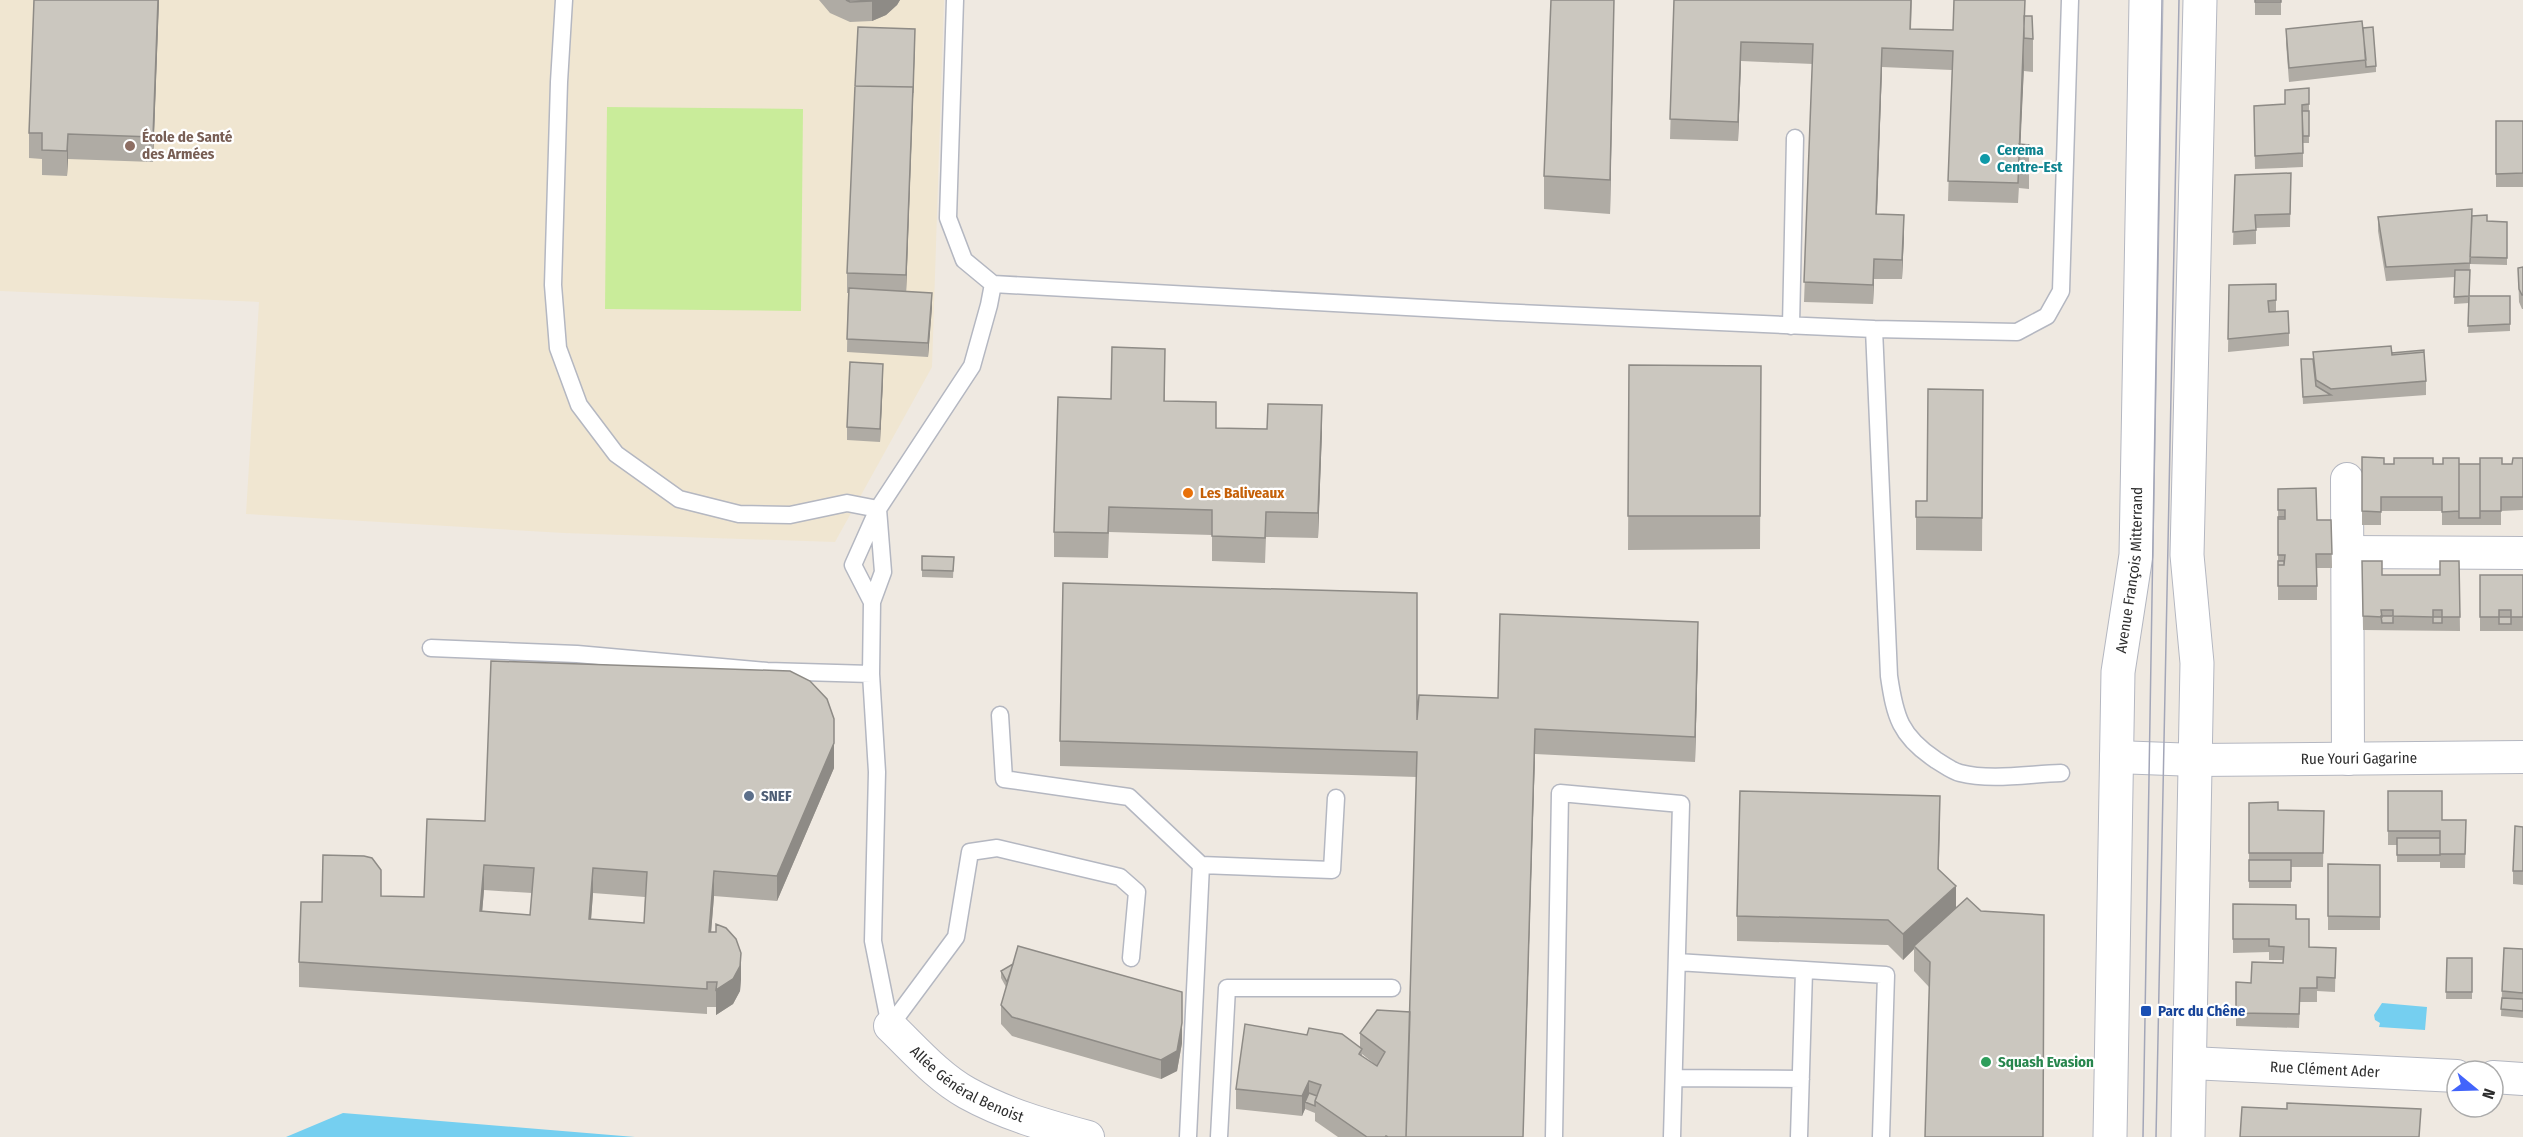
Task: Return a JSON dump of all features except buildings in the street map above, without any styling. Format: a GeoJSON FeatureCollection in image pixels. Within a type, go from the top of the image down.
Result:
{"type":"FeatureCollection","features":[{"type":"Feature","properties":{"kind":"street","name":"Avenue François Mitterrand"},"geometry":{"type":"LineString","coordinates":[[2110,1137],[2118,672],[2136,555],[2146,0]]}},
{"type":"Feature","properties":{"kind":"street"},"geometry":{"type":"LineString","coordinates":[[2188,1137],[2197,663],[2187,555],[2200,0]]}},
{"type":"Feature","properties":{"kind":"street"},"geometry":{"type":"LineString","coordinates":[[2346,479],[2348,759]]}},
{"type":"Feature","properties":{"kind":"street"},"geometry":{"type":"LineString","coordinates":[[2347,552],[2523,553]]}},
{"type":"Feature","properties":{"kind":"street","name":"Rue Youri Gagarine"},"geometry":{"type":"LineString","coordinates":[[2116,758],[2196,760],[2523,758]]}},
{"type":"Feature","properties":{"kind":"street","name":"Allée Général Benoist"},"geometry":{"type":"LineString","coordinates":[[890,1026],[931,1065],[965,1092],[1038,1124],[1088,1137]]}},
{"type":"Feature","properties":{"kind":"street","name":"Rue Clément Ader"},"geometry":{"type":"LineString","coordinates":[[2191,1063],[2445,1075]]}},
{"type":"Feature","properties":{"kind":"street"},"geometry":{"type":"LineString","coordinates":[[2505,1078],[2523,1079]]}},
{"type":"Feature","properties":{"kind":"lane"},"geometry":{"type":"LineString","coordinates":[[564,0],[559,82],[553,285],[558,348],[579,405],[616,454],[679,499],[739,514],[790,515],[847,503],[878,509]]}},
{"type":"Feature","properties":{"kind":"lane"},"geometry":{"type":"LineString","coordinates":[[955,0],[948,218],[964,260],[993,284],[1791,326],[2017,332],[2047,316],[2061,291],[2070,0]]}},
{"type":"Feature","properties":{"kind":"lane"},"geometry":{"type":"LineString","coordinates":[[1791,326],[1796,138]]}},
{"type":"Feature","properties":{"kind":"lane"},"geometry":{"type":"LineString","coordinates":[[872,602],[853,565],[878,509],[972,366],[993,284]]}},
{"type":"Feature","properties":{"kind":"lane"},"geometry":{"type":"LineString","coordinates":[[1874,329],[1888,676],[1893,705],[1903,730],[1916,747],[1959,773],[1990,776],[2061,774]]}},
{"type":"Feature","properties":{"kind":"lane"},"geometry":{"type":"LineString","coordinates":[[878,509],[883,572],[872,602],[871,674],[877,772],[873,941],[890,1026]]}},
{"type":"Feature","properties":{"kind":"lane"},"geometry":{"type":"LineString","coordinates":[[431,648],[578,654],[767,671],[871,674]]}},
{"type":"Feature","properties":{"kind":"lane"},"geometry":{"type":"LineString","coordinates":[[1000,715],[1004,779],[1129,797],[1201,866],[1332,870],[1336,798]]}},
{"type":"Feature","properties":{"kind":"lane"},"geometry":{"type":"LineString","coordinates":[[1554,1137],[1560,793],[1681,804],[1672,1137]]}},
{"type":"Feature","properties":{"kind":"lane"},"geometry":{"type":"LineString","coordinates":[[890,1026],[956,937],[970,852],[997,848],[1120,877],[1137,892],[1131,958]]}},
{"type":"Feature","properties":{"kind":"lane"},"geometry":{"type":"LineString","coordinates":[[1188,1137],[1201,866]]}},
{"type":"Feature","properties":{"kind":"lane"},"geometry":{"type":"LineString","coordinates":[[1677,962],[1886,975],[1881,1137]]}},
{"type":"Feature","properties":{"kind":"lane"},"geometry":{"type":"LineString","coordinates":[[1799,1137],[1804,970]]}},
{"type":"Feature","properties":{"kind":"lane"},"geometry":{"type":"LineString","coordinates":[[1219,1137],[1227,988],[1392,988]]}},
{"type":"Feature","properties":{"kind":"lane"},"geometry":{"type":"LineString","coordinates":[[1674,1078],[1801,1079]]}},
{"type":"Feature","properties":{"kind":"shaded area"},"geometry":{"type":"Polygon","coordinates":[[[0,0],[944,0],[932,367],[835,542],[564,533],[246,514],[259,302],[0,291],[0,0]]]}},
{"type":"Feature","properties":{"kind":"green space"},"geometry":{"type":"Polygon","coordinates":[[[607,107],[803,109],[801,311],[605,309],[607,107]]]}},
{"type":"Feature","properties":{"kind":"water"},"geometry":{"type":"Polygon","coordinates":[[[2382,1003],[2427,1007],[2425,1030],[2379,1027],[2380,1023],[2375,1020],[2374,1015],[2382,1003]]]}},
{"type":"Feature","properties":{"kind":"water"},"geometry":{"type":"Polygon","coordinates":[[[343,1113],[635,1137],[286,1137],[343,1113]]]}},
{"type":"Feature","properties":{"kind":"tram line"},"geometry":{"type":"LineString","coordinates":[[2143,1137],[2162,0]]}},
{"type":"Feature","properties":{"kind":"tram line"},"geometry":{"type":"LineString","coordinates":[[2156,1137],[2179,0]]}},
{"type":"Feature","properties":{"kind":"place","name":"École de Santé des Armées"},"geometry":{"type":"Point","coordinates":[130,146]}},
{"type":"Feature","properties":{"kind":"place","name":"Cerema Centre-Est"},"geometry":{"type":"Point","coordinates":[1985,159]}},
{"type":"Feature","properties":{"kind":"place","name":"Les Baliveaux"},"geometry":{"type":"Point","coordinates":[1188,493]}},
{"type":"Feature","properties":{"kind":"place","name":"SNEF"},"geometry":{"type":"Point","coordinates":[749,796]}},
{"type":"Feature","properties":{"kind":"place","name":"Parc du Chêne"},"geometry":{"type":"Point","coordinates":[2146,1011]}},
{"type":"Feature","properties":{"kind":"place","name":"Squash Evasion"},"geometry":{"type":"Point","coordinates":[1986,1062]}}]}
